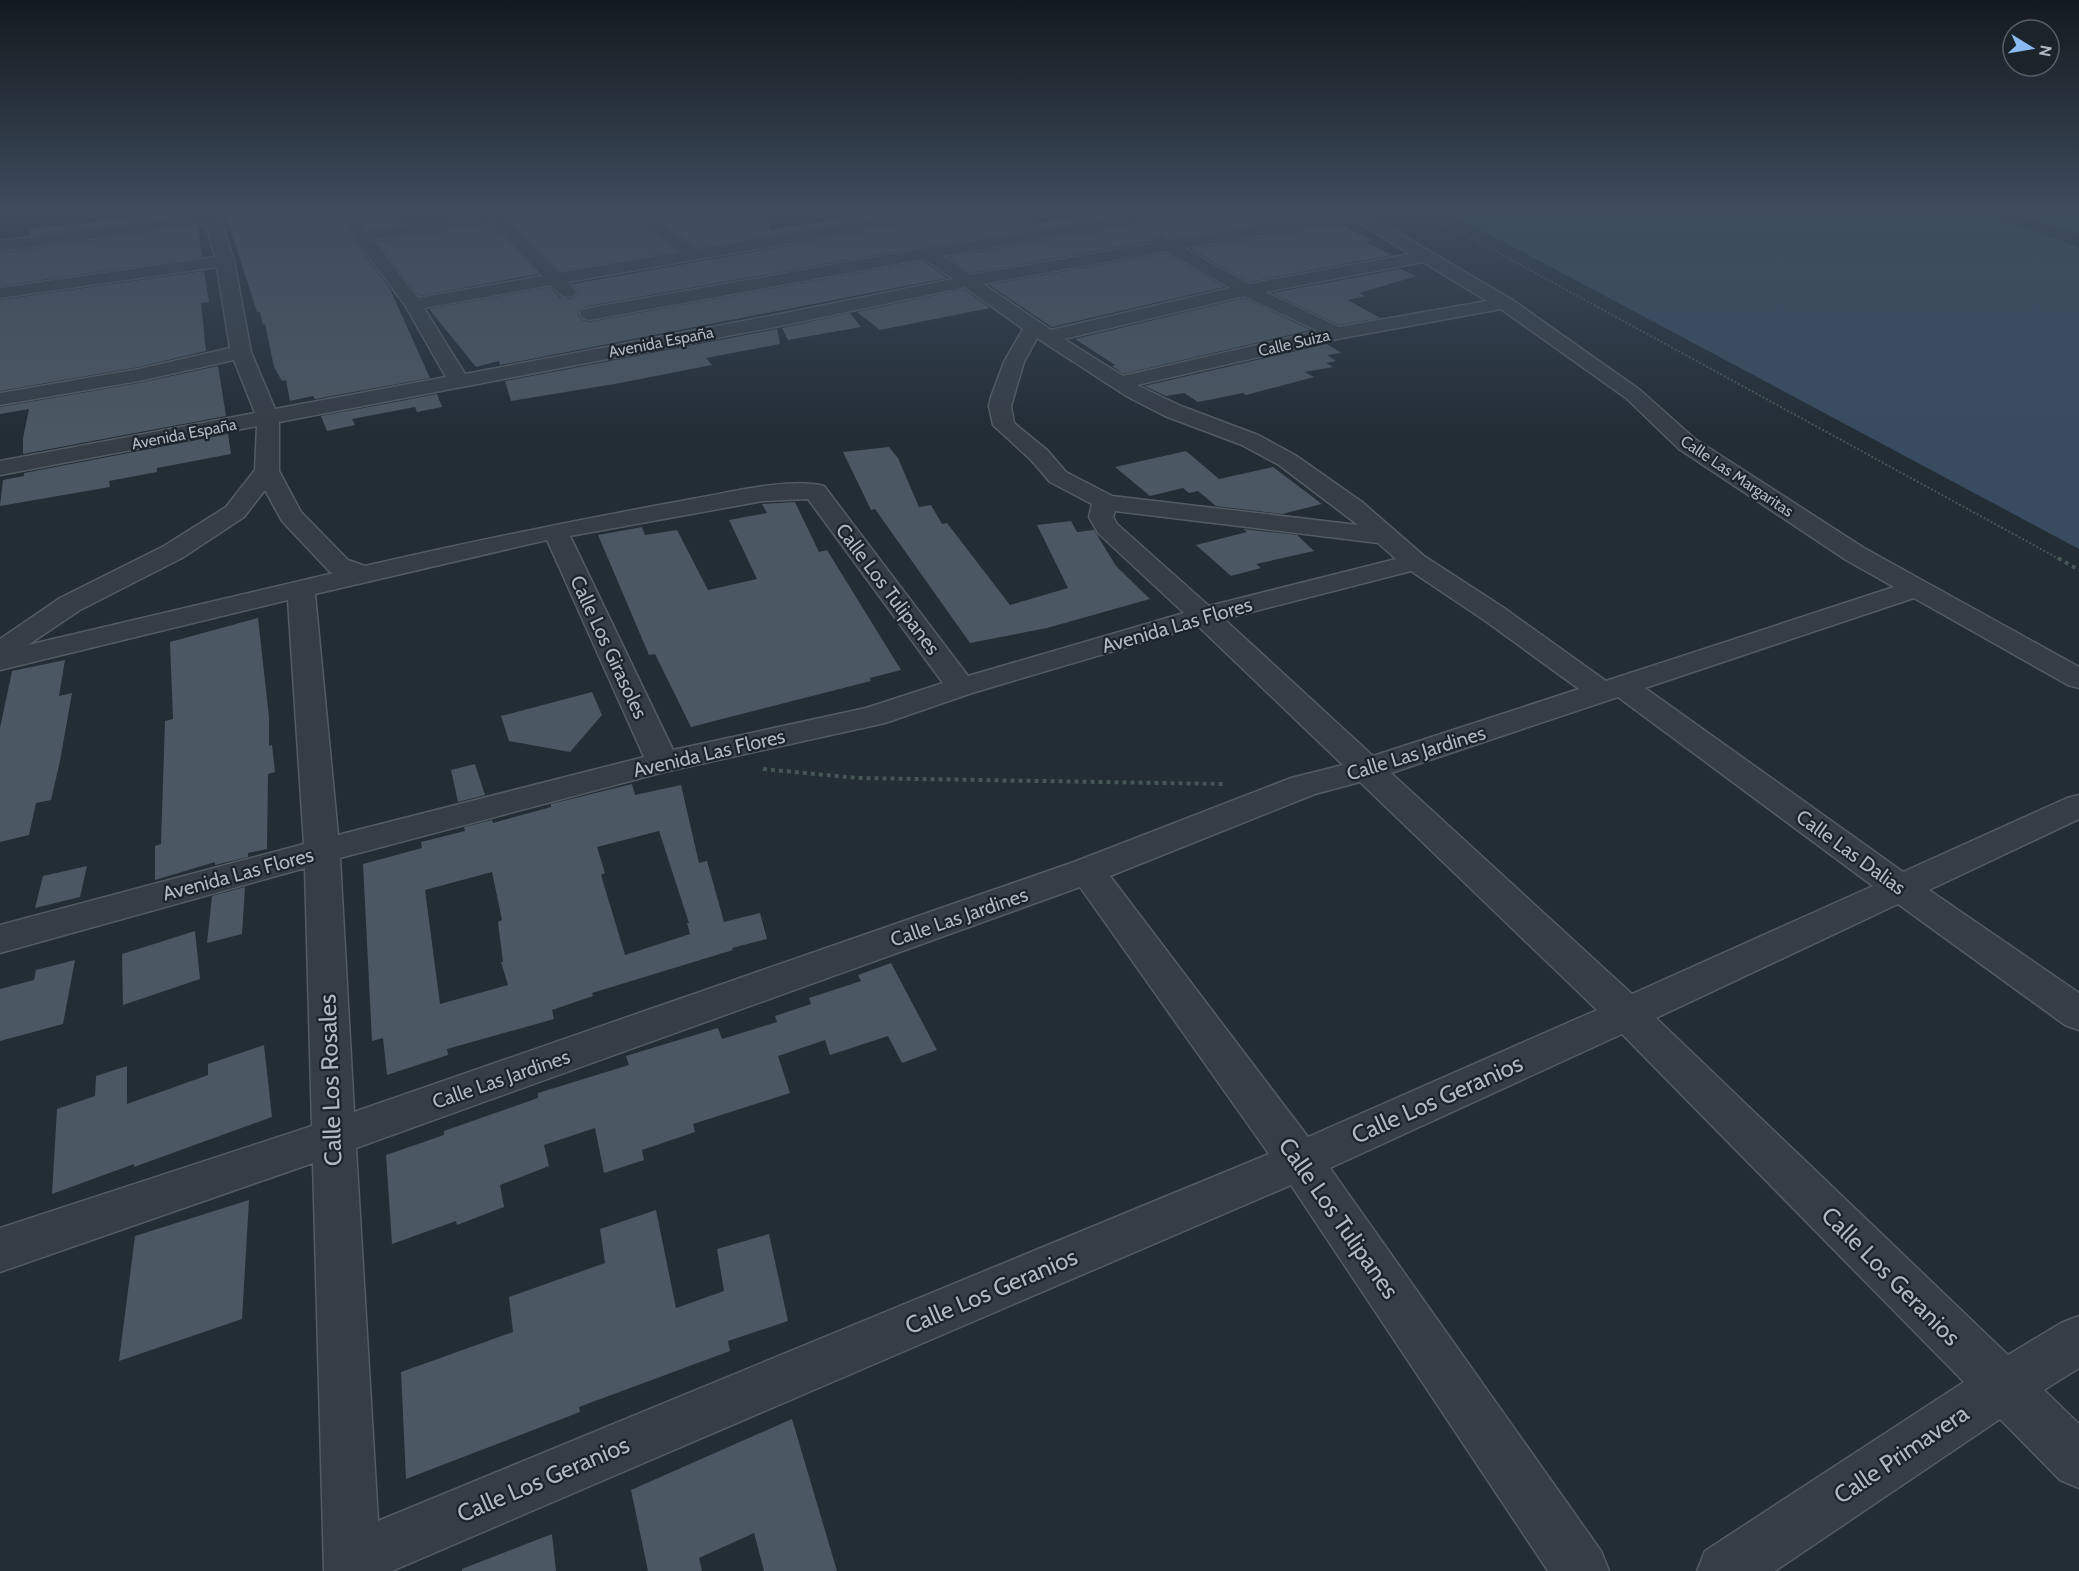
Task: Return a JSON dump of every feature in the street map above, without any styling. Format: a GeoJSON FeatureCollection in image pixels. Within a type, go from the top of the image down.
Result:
{"type":"FeatureCollection","features":[{"type":"Feature","properties":{"kind":"street"},"geometry":{"type":"LineString","coordinates":[[0,293],[26,284]]}},
{"type":"Feature","properties":{"kind":"street"},"geometry":{"type":"LineString","coordinates":[[229,284],[241,352],[268,418],[267,471],[291,516],[339,566],[364,574]]}},
{"type":"Feature","properties":{"kind":"street"},"geometry":{"type":"LineString","coordinates":[[398,284],[413,304],[459,381]]}},
{"type":"Feature","properties":{"kind":"street"},"geometry":{"type":"LineString","coordinates":[[413,304],[529,284]]}},
{"type":"Feature","properties":{"kind":"street"},"geometry":{"type":"LineString","coordinates":[[559,284],[589,314],[617,351]]}},
{"type":"Feature","properties":{"kind":"street"},"geometry":{"type":"LineString","coordinates":[[589,314],[755,284]]}},
{"type":"Feature","properties":{"kind":"street","name":"Avenida España"},"geometry":{"type":"LineString","coordinates":[[0,468],[617,351],[768,309],[945,284]]}},
{"type":"Feature","properties":{"kind":"street"},"geometry":{"type":"LineString","coordinates":[[974,284],[1041,332],[1120,383]]}},
{"type":"Feature","properties":{"kind":"street"},"geometry":{"type":"LineString","coordinates":[[1236,284],[1338,333]]}},
{"type":"Feature","properties":{"kind":"street"},"geometry":{"type":"LineString","coordinates":[[1276,284],[1041,332],[1014,362],[1000,406],[1004,425],[1039,455],[1058,477],[1105,502],[1387,537]]}},
{"type":"Feature","properties":{"kind":"street","name":"Calle Las Margaritas"},"geometry":{"type":"LineString","coordinates":[[1473,284],[1504,303],[1633,394],[1687,444],[1855,554],[2079,679]]}},
{"type":"Feature","properties":{"kind":"street"},"geometry":{"type":"LineString","coordinates":[[746,286],[768,309]]}},
{"type":"Feature","properties":{"kind":"street","name":"Calle Suiza"},"geometry":{"type":"LineString","coordinates":[[1120,383],[1338,333],[1504,303]]}},
{"type":"Feature","properties":{"kind":"street"},"geometry":{"type":"LineString","coordinates":[[0,399],[139,375],[241,352]]}},
{"type":"Feature","properties":{"kind":"street","name":"Calle Las Dalias"},"geometry":{"type":"LineString","coordinates":[[1120,383],[1163,407],[1250,440],[1287,460],[1353,507],[1415,562],[1613,690],[2079,1014]]}},
{"type":"Feature","properties":{"kind":"street"},"geometry":{"type":"LineString","coordinates":[[0,652],[70,604],[173,552],[235,512],[267,471]]}},
{"type":"Feature","properties":{"kind":"street","name":"Calle Los Tulipanes"},"geometry":{"type":"LineString","coordinates":[[555,531],[763,494],[815,491],[961,687]]}},
{"type":"Feature","properties":{"kind":"street"},"geometry":{"type":"LineString","coordinates":[[1105,502],[1101,517],[1107,528],[1368,769],[1627,1014]]}},
{"type":"Feature","properties":{"kind":"street"},"geometry":{"type":"LineString","coordinates":[[0,661],[555,531]]}},
{"type":"Feature","properties":{"kind":"street","name":"Calle Los Girasoles"},"geometry":{"type":"LineString","coordinates":[[555,531],[663,762]]}},
{"type":"Feature","properties":{"kind":"street","name":"Avenida Las Flores"},"geometry":{"type":"LineString","coordinates":[[0,939],[322,850],[663,762],[874,716],[961,687],[1203,616],[1415,562]]}},
{"type":"Feature","properties":{"kind":"street","name":"Calle Las Jardines"},"geometry":{"type":"LineString","coordinates":[[0,1250],[332,1138],[1087,871],[1303,786],[1368,769],[1918,588]]}},
{"type":"Feature","properties":{"kind":"street","name":"Calle Los Rosales"},"geometry":{"type":"LineString","coordinates":[[301,590],[322,850],[332,1138],[352,1565]]}},
{"type":"Feature","properties":{"kind":"street","name":"Calle Los Geranios"},"geometry":{"type":"LineString","coordinates":[[352,1565],[1300,1161],[1627,1014],[2079,806]]}},
{"type":"Feature","properties":{"kind":"street","name":"Calle Los Tulipanes"},"geometry":{"type":"LineString","coordinates":[[1087,871],[1300,1161],[1581,1571]]}},
{"type":"Feature","properties":{"kind":"street","name":"Calle Los Geranios"},"geometry":{"type":"LineString","coordinates":[[1627,1014],[2079,1461]]}},
{"type":"Feature","properties":{"kind":"street","name":"Calle Primavera"},"geometry":{"type":"LineString","coordinates":[[1725,1571],[2003,1387],[2079,1340]]}},
{"type":"Feature","properties":{"kind":"path"},"geometry":{"type":"LineString","coordinates":[[1558,284],[2079,570]]}},
{"type":"Feature","properties":{"kind":"path"},"geometry":{"type":"LineString","coordinates":[[757,769],[858,778],[1232,784]]}},
{"type":"Feature","properties":{"kind":"water"},"geometry":{"type":"Polygon","coordinates":[[[1583,284],[2079,284],[2079,549],[1583,284]]]}},
{"type":"Feature","properties":{"kind":"building"},"geometry":{"type":"Polygon","coordinates":[[[110,284],[206,284],[209,302],[201,303],[206,351],[139,367],[0,391],[0,300],[110,284]]]}},
{"type":"Feature","properties":{"kind":"building"},"geometry":{"type":"Polygon","coordinates":[[[248,284],[387,284],[430,378],[315,399],[313,396],[290,401],[286,380],[282,381],[274,367],[265,324],[263,325],[260,312],[257,312],[248,284]]]}},
{"type":"Feature","properties":{"kind":"building"},"geometry":{"type":"Polygon","coordinates":[[[410,284],[482,284],[419,296],[410,284]]]}},
{"type":"Feature","properties":{"kind":"building"},"geometry":{"type":"Polygon","coordinates":[[[572,284],[711,284],[580,309],[578,315],[581,320],[589,322],[795,284],[915,284],[500,365],[499,361],[476,367],[429,309],[550,287],[559,297],[570,299],[578,292],[572,284]]]}},
{"type":"Feature","properties":{"kind":"building"},"geometry":{"type":"Polygon","coordinates":[[[1219,284],[1224,287],[1052,327],[989,285],[1219,284]]]}},
{"type":"Feature","properties":{"kind":"building"},"geometry":{"type":"Polygon","coordinates":[[[1318,284],[1389,284],[1359,293],[1365,296],[1348,300],[1380,318],[1339,325],[1272,293],[1318,284]]]}},
{"type":"Feature","properties":{"kind":"building"},"geometry":{"type":"Polygon","coordinates":[[[964,289],[990,308],[880,330],[857,312],[964,289]]]}},
{"type":"Feature","properties":{"kind":"building"},"geometry":{"type":"Polygon","coordinates":[[[1244,298],[1311,330],[1123,374],[1112,366],[1115,365],[1075,339],[1244,298]]]}},
{"type":"Feature","properties":{"kind":"building"},"geometry":{"type":"Polygon","coordinates":[[[850,313],[861,327],[788,340],[782,328],[850,313]]]}},
{"type":"Feature","properties":{"kind":"building"},"geometry":{"type":"Polygon","coordinates":[[[777,329],[780,344],[706,358],[712,365],[620,383],[511,401],[505,381],[777,329]]]}},
{"type":"Feature","properties":{"kind":"building"},"geometry":{"type":"Polygon","coordinates":[[[1327,344],[1341,353],[1327,355],[1336,361],[1326,363],[1333,367],[1305,372],[1314,377],[1246,395],[1243,393],[1198,402],[1184,393],[1166,396],[1144,386],[1327,344]]]}},
{"type":"Feature","properties":{"kind":"building"},"geometry":{"type":"Polygon","coordinates":[[[218,366],[226,416],[23,454],[23,438],[29,409],[0,414],[0,407],[139,383],[218,366]]]}},
{"type":"Feature","properties":{"kind":"building"},"geometry":{"type":"Polygon","coordinates":[[[437,394],[442,407],[417,412],[415,407],[352,419],[355,425],[327,431],[321,416],[437,394]]]}},
{"type":"Feature","properties":{"kind":"building"},"geometry":{"type":"Polygon","coordinates":[[[228,434],[231,454],[157,468],[157,472],[109,481],[110,487],[0,506],[3,480],[24,476],[24,473],[228,434]]]}},
{"type":"Feature","properties":{"kind":"building"},"geometry":{"type":"Polygon","coordinates":[[[889,447],[898,458],[919,507],[931,505],[942,524],[947,523],[1010,605],[1068,588],[1037,525],[1071,521],[1077,532],[1094,530],[1116,566],[1150,599],[1047,628],[970,643],[875,509],[871,510],[843,452],[889,447]]]}},
{"type":"Feature","properties":{"kind":"building"},"geometry":{"type":"Polygon","coordinates":[[[1186,451],[1219,479],[1273,467],[1322,504],[1282,514],[1216,506],[1198,491],[1189,493],[1183,488],[1150,496],[1115,467],[1186,451]]]}},
{"type":"Feature","properties":{"kind":"building"},"geometry":{"type":"Polygon","coordinates":[[[795,502],[819,552],[827,550],[901,670],[870,678],[871,681],[691,727],[655,654],[649,655],[598,535],[642,527],[645,535],[677,530],[708,590],[757,579],[729,520],[767,513],[762,504],[795,502]]]}},
{"type":"Feature","properties":{"kind":"building"},"geometry":{"type":"Polygon","coordinates":[[[1243,529],[1297,535],[1314,551],[1256,564],[1261,568],[1231,576],[1196,545],[1247,532],[1243,529]]]}},
{"type":"Feature","properties":{"kind":"building"},"geometry":{"type":"Polygon","coordinates":[[[258,618],[269,717],[269,746],[272,745],[275,772],[268,774],[267,849],[248,853],[248,857],[215,865],[215,862],[155,880],[155,846],[161,844],[165,721],[173,719],[170,642],[258,618]]]}},
{"type":"Feature","properties":{"kind":"building"},"geometry":{"type":"Polygon","coordinates":[[[65,660],[59,696],[72,693],[51,800],[36,803],[29,835],[0,842],[0,728],[12,671],[65,660]]]}},
{"type":"Feature","properties":{"kind":"building"},"geometry":{"type":"Polygon","coordinates":[[[592,692],[602,715],[570,752],[509,741],[501,716],[592,692]]]}},
{"type":"Feature","properties":{"kind":"building"},"geometry":{"type":"Polygon","coordinates":[[[475,764],[485,795],[458,802],[451,770],[475,764]]]}},
{"type":"Feature","properties":{"kind":"building"},"geometry":{"type":"Polygon","coordinates":[[[632,784],[635,795],[681,785],[699,863],[707,861],[724,922],[760,913],[767,939],[592,993],[593,996],[552,1010],[554,1019],[447,1049],[448,1055],[387,1075],[383,1038],[372,1041],[363,864],[422,848],[421,842],[465,831],[464,827],[492,820],[493,823],[551,807],[551,804],[632,784]],[[659,831],[597,847],[605,873],[601,875],[625,955],[690,934],[687,923],[689,923],[659,831]],[[492,872],[425,890],[440,1004],[508,985],[501,962],[503,962],[498,922],[502,920],[492,872]]]}},
{"type":"Feature","properties":{"kind":"building"},"geometry":{"type":"Polygon","coordinates":[[[87,866],[80,897],[35,908],[43,876],[87,866]]]}},
{"type":"Feature","properties":{"kind":"building"},"geometry":{"type":"Polygon","coordinates":[[[245,887],[242,934],[207,943],[212,896],[245,887]]]}},
{"type":"Feature","properties":{"kind":"building"},"geometry":{"type":"Polygon","coordinates":[[[195,931],[200,979],[123,1005],[122,954],[195,931]]]}},
{"type":"Feature","properties":{"kind":"building"},"geometry":{"type":"Polygon","coordinates":[[[75,960],[63,1024],[0,1041],[0,989],[34,980],[36,970],[75,960]]]}},
{"type":"Feature","properties":{"kind":"building"},"geometry":{"type":"Polygon","coordinates":[[[891,963],[937,1050],[902,1063],[888,1036],[830,1055],[825,1040],[778,1056],[790,1093],[693,1124],[695,1132],[642,1150],[644,1160],[604,1173],[595,1128],[544,1145],[549,1166],[500,1185],[504,1207],[457,1225],[456,1221],[392,1244],[386,1155],[444,1135],[444,1131],[538,1098],[538,1093],[629,1065],[626,1056],[718,1028],[722,1039],[777,1022],[775,1016],[811,1004],[809,998],[861,981],[858,975],[891,963]]]}},
{"type":"Feature","properties":{"kind":"building"},"geometry":{"type":"Polygon","coordinates":[[[264,1045],[272,1117],[52,1194],[57,1109],[95,1096],[96,1076],[127,1066],[127,1104],[208,1075],[208,1064],[264,1045]]]}},
{"type":"Feature","properties":{"kind":"building"},"geometry":{"type":"Polygon","coordinates":[[[249,1200],[242,1319],[119,1361],[135,1236],[249,1200]]]}},
{"type":"Feature","properties":{"kind":"building"},"geometry":{"type":"Polygon","coordinates":[[[656,1210],[676,1308],[724,1291],[717,1249],[769,1234],[788,1321],[728,1341],[730,1351],[579,1407],[580,1412],[406,1479],[401,1372],[513,1332],[509,1297],[605,1263],[600,1229],[656,1210]]]}},
{"type":"Feature","properties":{"kind":"building"},"geometry":{"type":"Polygon","coordinates":[[[792,1419],[837,1571],[764,1571],[754,1533],[699,1558],[702,1571],[648,1571],[631,1490],[792,1419]]]}},
{"type":"Feature","properties":{"kind":"building"},"geometry":{"type":"Polygon","coordinates":[[[552,1534],[556,1571],[462,1571],[462,1569],[552,1534]]]}}]}
